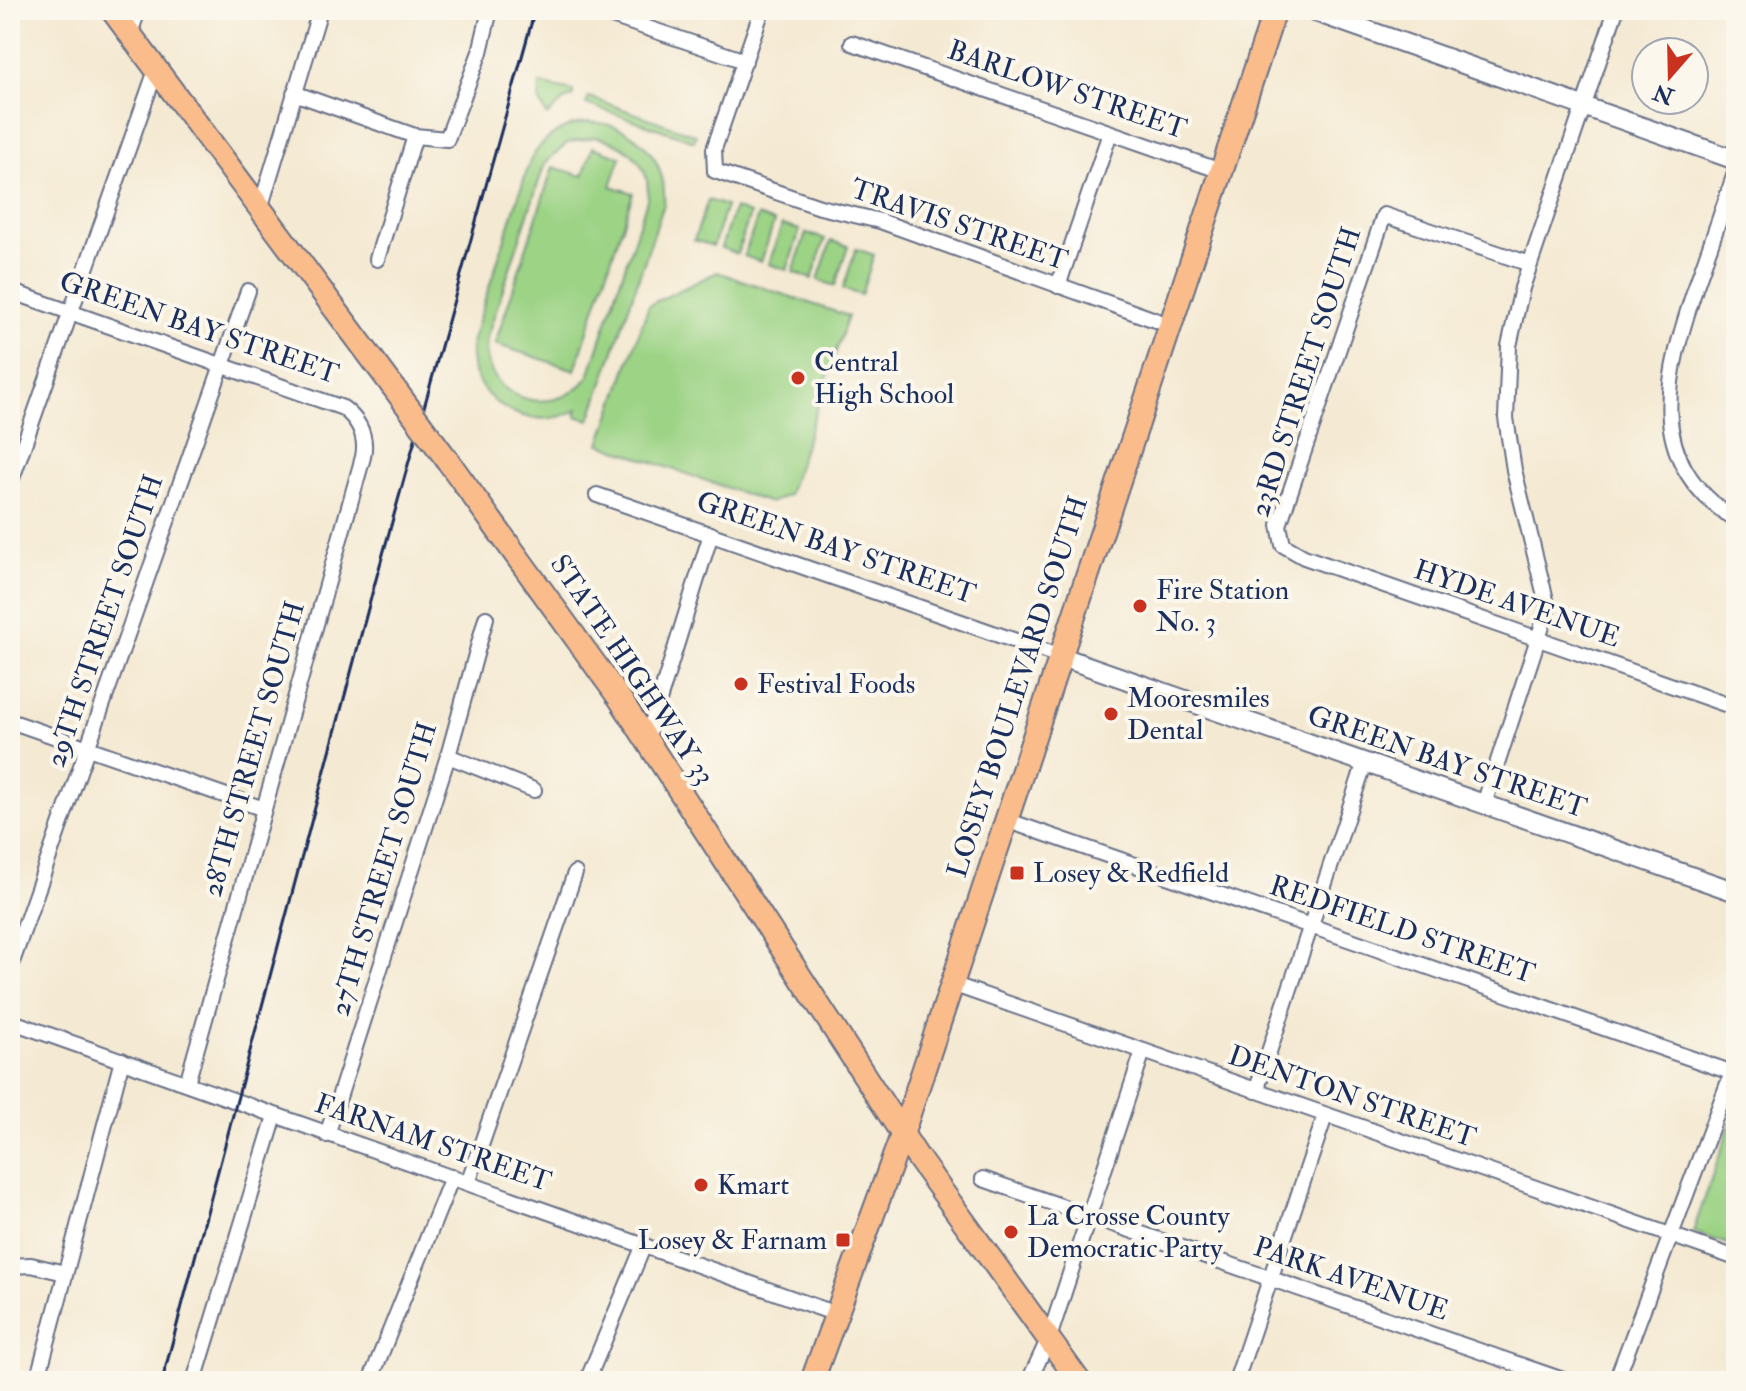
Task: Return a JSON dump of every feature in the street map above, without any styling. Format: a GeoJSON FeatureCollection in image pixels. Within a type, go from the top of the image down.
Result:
{"type":"FeatureCollection","features":[{"type":"Feature","properties":{"kind":"main road","name":"STATE HIGHWAY 33"},"geometry":{"type":"LineString","coordinates":[[112,10],[448,461],[647,739],[902,1135],[1079,1381]]}},
{"type":"Feature","properties":{"kind":"main road","name":"LOSEY BOULEVARD SOUTH"},"geometry":{"type":"LineString","coordinates":[[812,1381],[839,1315],[902,1135],[1275,10]]}},
{"type":"Feature","properties":{"kind":"street"},"geometry":{"type":"LineString","coordinates":[[130,34],[138,10]]}},
{"type":"Feature","properties":{"kind":"street"},"geometry":{"type":"LineString","coordinates":[[260,209],[320,10]]}},
{"type":"Feature","properties":{"kind":"street"},"geometry":{"type":"LineString","coordinates":[[294,93],[415,136],[447,139],[480,52],[490,10]]}},
{"type":"Feature","properties":{"kind":"street"},"geometry":{"type":"LineString","coordinates":[[594,10],[745,61],[762,10]]}},
{"type":"Feature","properties":{"kind":"street"},"geometry":{"type":"LineString","coordinates":[[1310,10],[1736,160]]}},
{"type":"Feature","properties":{"kind":"street"},"geometry":{"type":"LineString","coordinates":[[1484,804],[1548,608],[1546,589],[1514,470],[1506,418],[1509,346],[1530,264],[1616,10]]}},
{"type":"Feature","properties":{"kind":"street","name":"BARLOW STREET"},"geometry":{"type":"LineString","coordinates":[[852,43],[1221,171]]}},
{"type":"Feature","properties":{"kind":"street","name":"TRAVIS STREET"},"geometry":{"type":"LineString","coordinates":[[745,61],[712,156],[715,171],[820,207],[880,221],[1169,325]]}},
{"type":"Feature","properties":{"kind":"street"},"geometry":{"type":"LineString","coordinates":[[10,484],[156,70]]}},
{"type":"Feature","properties":{"kind":"street"},"geometry":{"type":"LineString","coordinates":[[1058,286],[1110,133]]}},
{"type":"Feature","properties":{"kind":"street"},"geometry":{"type":"LineString","coordinates":[[377,259],[415,136]]}},
{"type":"Feature","properties":{"kind":"street"},"geometry":{"type":"LineString","coordinates":[[1736,170],[1674,351],[1668,404],[1674,441],[1693,478],[1707,498],[1736,520]]}},
{"type":"Feature","properties":{"kind":"street","name":"23RD STREET SOUTH"},"geometry":{"type":"LineString","coordinates":[[1283,545],[1279,525],[1384,215],[1530,264]]}},
{"type":"Feature","properties":{"kind":"street","name":"GREEN BAY STREET"},"geometry":{"type":"LineString","coordinates":[[10,291],[343,408],[361,429]]}},
{"type":"Feature","properties":{"kind":"street","name":"29TH STREET SOUTH"},"geometry":{"type":"LineString","coordinates":[[10,968],[248,291]]}},
{"type":"Feature","properties":{"kind":"street","name":"28TH STREET SOUTH"},"geometry":{"type":"LineString","coordinates":[[187,1083],[363,457],[361,429]]}},
{"type":"Feature","properties":{"kind":"street","name":"GREEN BAY STREET"},"geometry":{"type":"LineString","coordinates":[[597,495],[1736,892]]}},
{"type":"Feature","properties":{"kind":"street"},"geometry":{"type":"LineString","coordinates":[[647,739],[711,534]]}},
{"type":"Feature","properties":{"kind":"street","name":"HYDE AVENUE"},"geometry":{"type":"LineString","coordinates":[[1283,545],[1304,557],[1735,703]]}},
{"type":"Feature","properties":{"kind":"street","name":"27TH STREET SOUTH"},"geometry":{"type":"LineString","coordinates":[[327,1135],[448,756],[486,618]]}},
{"type":"Feature","properties":{"kind":"street"},"geometry":{"type":"LineString","coordinates":[[10,721],[264,809]]}},
{"type":"Feature","properties":{"kind":"street"},"geometry":{"type":"LineString","coordinates":[[448,756],[534,790]]}},
{"type":"Feature","properties":{"kind":"street"},"geometry":{"type":"LineString","coordinates":[[1256,1091],[1365,762]]}},
{"type":"Feature","properties":{"kind":"street","name":"REDFIELD STREET"},"geometry":{"type":"LineString","coordinates":[[1006,820],[1735,1070]]}},
{"type":"Feature","properties":{"kind":"street"},"geometry":{"type":"LineString","coordinates":[[468,1183],[575,873]]}},
{"type":"Feature","properties":{"kind":"street","name":"DENTON STREET"},"geometry":{"type":"LineString","coordinates":[[952,984],[1736,1258]]}},
{"type":"Feature","properties":{"kind":"street","name":"FARNAM STREET"},"geometry":{"type":"LineString","coordinates":[[10,1021],[839,1315]]}},
{"type":"Feature","properties":{"kind":"street"},"geometry":{"type":"LineString","coordinates":[[1029,1381],[1049,1338],[1143,1051]]}},
{"type":"Feature","properties":{"kind":"street"},"geometry":{"type":"LineString","coordinates":[[37,1381],[122,1060]]}},
{"type":"Feature","properties":{"kind":"street"},"geometry":{"type":"LineString","coordinates":[[1616,1381],[1735,1070]]}},
{"type":"Feature","properties":{"kind":"street"},"geometry":{"type":"LineString","coordinates":[[194,1381],[275,1116]]}},
{"type":"Feature","properties":{"kind":"street"},"geometry":{"type":"LineString","coordinates":[[1236,1381],[1325,1116]]}},
{"type":"Feature","properties":{"kind":"street"},"geometry":{"type":"LineString","coordinates":[[370,1381],[452,1177]]}},
{"type":"Feature","properties":{"kind":"street","name":"PARK AVENUE"},"geometry":{"type":"LineString","coordinates":[[983,1179],[1566,1381]]}},
{"type":"Feature","properties":{"kind":"street"},"geometry":{"type":"LineString","coordinates":[[587,1381],[644,1245]]}},
{"type":"Feature","properties":{"kind":"street"},"geometry":{"type":"LineString","coordinates":[[10,1266],[31,1265],[65,1273]]}},
{"type":"Feature","properties":{"kind":"green space"},"geometry":{"type":"Polygon","coordinates":[[[540,84],[573,91],[573,97],[566,99],[547,116],[539,100],[540,84]]]}},
{"type":"Feature","properties":{"kind":"green space"},"geometry":{"type":"Polygon","coordinates":[[[589,97],[696,135],[694,141],[586,104],[589,97]]]}},
{"type":"Feature","properties":{"kind":"green space"},"geometry":{"type":"Polygon","coordinates":[[[579,124],[606,124],[621,129],[645,146],[660,172],[664,204],[590,420],[576,416],[578,409],[559,417],[540,419],[520,415],[488,395],[477,379],[471,361],[472,340],[530,161],[547,139],[562,129],[579,124]],[[595,137],[567,143],[545,163],[488,334],[487,356],[492,374],[519,397],[537,401],[556,399],[574,391],[589,376],[647,200],[648,188],[642,166],[627,150],[595,137]]]}},
{"type":"Feature","properties":{"kind":"green space"},"geometry":{"type":"Polygon","coordinates":[[[593,147],[621,157],[611,186],[633,193],[575,370],[495,344],[553,167],[583,176],[593,147]]]}},
{"type":"Feature","properties":{"kind":"green space"},"geometry":{"type":"Polygon","coordinates":[[[708,200],[726,206],[713,246],[694,240],[708,200]]]}},
{"type":"Feature","properties":{"kind":"green space"},"geometry":{"type":"Polygon","coordinates":[[[734,208],[750,214],[737,254],[721,248],[734,208]]]}},
{"type":"Feature","properties":{"kind":"green space"},"geometry":{"type":"Polygon","coordinates":[[[758,216],[774,222],[761,262],[744,256],[758,216]]]}},
{"type":"Feature","properties":{"kind":"green space"},"geometry":{"type":"Polygon","coordinates":[[[782,225],[800,230],[787,270],[769,264],[782,225]]]}},
{"type":"Feature","properties":{"kind":"green space"},"geometry":{"type":"Polygon","coordinates":[[[806,233],[825,239],[812,279],[793,272],[806,233]]]}},
{"type":"Feature","properties":{"kind":"green space"},"geometry":{"type":"Polygon","coordinates":[[[831,241],[848,246],[835,286],[818,280],[831,241]]]}},
{"type":"Feature","properties":{"kind":"green space"},"geometry":{"type":"Polygon","coordinates":[[[856,249],[874,255],[861,295],[843,289],[856,249]]]}},
{"type":"Feature","properties":{"kind":"green space"},"geometry":{"type":"Polygon","coordinates":[[[717,272],[848,316],[788,495],[770,503],[600,444],[649,305],[717,272]]]}},
{"type":"Feature","properties":{"kind":"green space"},"geometry":{"type":"Polygon","coordinates":[[[1736,1108],[1736,1247],[1693,1232],[1736,1108]]]}},
{"type":"Feature","properties":{"kind":"railway"},"geometry":{"type":"LineString","coordinates":[[162,1381],[373,590],[535,10]]}},
{"type":"Feature","properties":{"kind":"place","name":"Central High School"},"geometry":{"type":"Point","coordinates":[798,378]}},
{"type":"Feature","properties":{"kind":"place","name":"Fire Station No. 3"},"geometry":{"type":"Point","coordinates":[1140,606]}},
{"type":"Feature","properties":{"kind":"place","name":"Festival Foods"},"geometry":{"type":"Point","coordinates":[741,684]}},
{"type":"Feature","properties":{"kind":"place","name":"Mooresmiles Dental"},"geometry":{"type":"Point","coordinates":[1111,714]}},
{"type":"Feature","properties":{"kind":"place","name":"Losey & Redfield"},"geometry":{"type":"Point","coordinates":[1017,873]}},
{"type":"Feature","properties":{"kind":"place","name":"Kmart"},"geometry":{"type":"Point","coordinates":[701,1185]}},
{"type":"Feature","properties":{"kind":"place","name":"La Crosse County Democratic Party"},"geometry":{"type":"Point","coordinates":[1011,1232]}},
{"type":"Feature","properties":{"kind":"place","name":"Losey & Farnam"},"geometry":{"type":"Point","coordinates":[843,1240]}}]}
